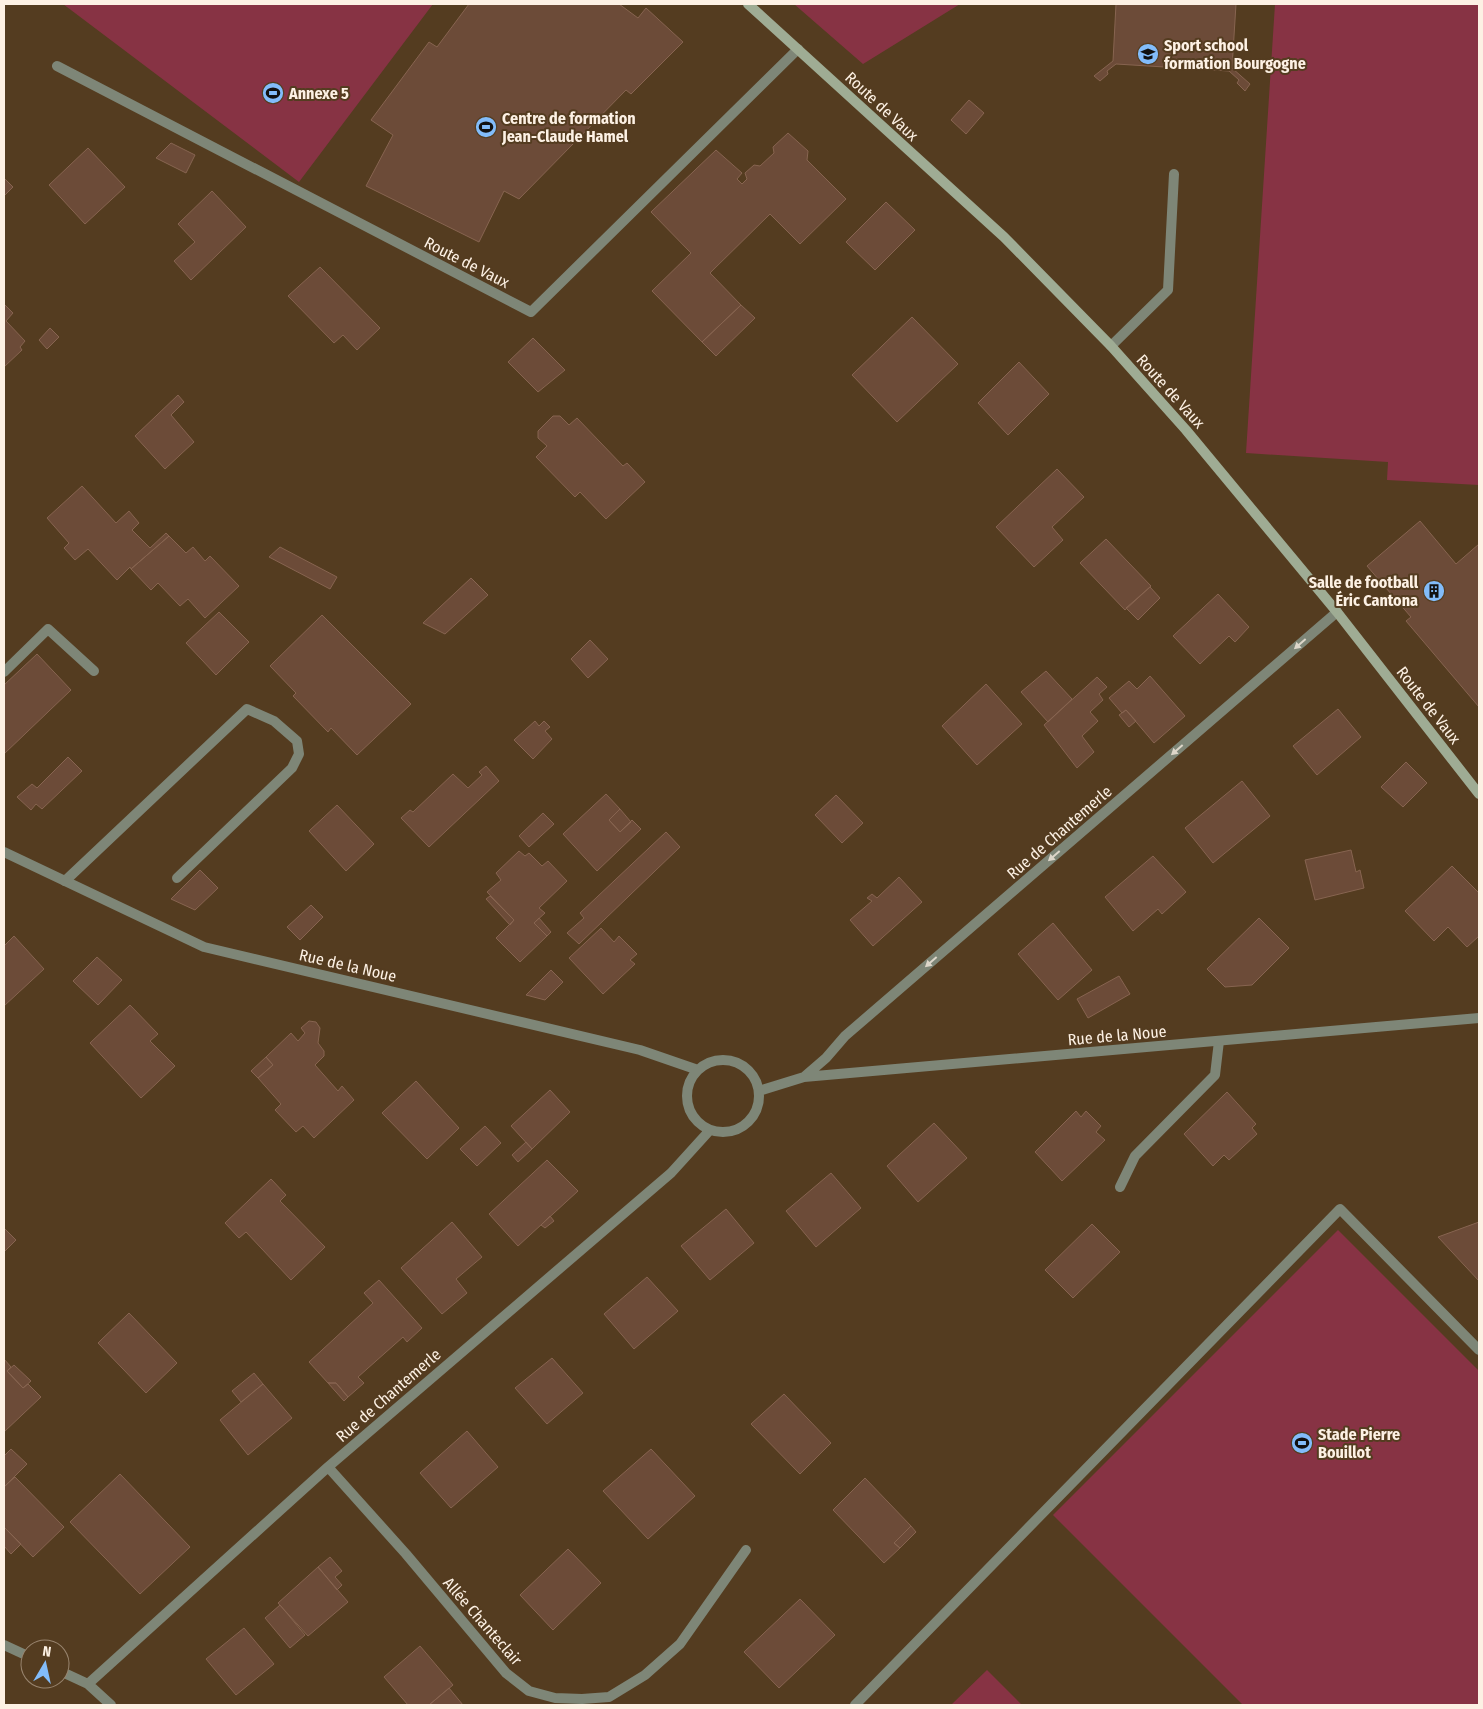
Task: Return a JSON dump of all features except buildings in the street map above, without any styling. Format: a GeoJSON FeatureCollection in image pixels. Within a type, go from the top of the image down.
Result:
{"type":"FeatureCollection","features":[{"type":"Feature","properties":{"kind":"street","name":"Route de Vaux"},"geometry":{"type":"LineString","coordinates":[[748,4],[1004,237],[1111,346],[1186,430],[1338,612],[1479,794]]}},
{"type":"Feature","properties":{"kind":"street","name":"Route de Vaux"},"geometry":{"type":"LineString","coordinates":[[57,66],[531,312],[798,49]]}},
{"type":"Feature","properties":{"kind":"street"},"geometry":{"type":"LineString","coordinates":[[1111,346],[1168,290],[1174,174]]}},
{"type":"Feature","properties":{"kind":"street","name":"Rue de Chantemerle"},"geometry":{"type":"LineString","coordinates":[[804,1077],[826,1058],[846,1036],[1338,612]]}},
{"type":"Feature","properties":{"kind":"street"},"geometry":{"type":"LineString","coordinates":[[4,672],[48,629],[94,671]]}},
{"type":"Feature","properties":{"kind":"street"},"geometry":{"type":"LineString","coordinates":[[66,881],[247,709],[274,721],[297,741],[299,754],[292,768],[177,878]]}},
{"type":"Feature","properties":{"kind":"street","name":"Rue de la Noue"},"geometry":{"type":"LineString","coordinates":[[4,852],[204,946],[640,1050],[698,1070]]}},
{"type":"Feature","properties":{"kind":"street","name":"Rue de la Noue"},"geometry":{"type":"LineString","coordinates":[[759,1091],[804,1077],[1479,1018]]}},
{"type":"Feature","properties":{"kind":"street"},"geometry":{"type":"LineString","coordinates":[[1120,1187],[1135,1156],[1215,1075],[1219,1041]]}},
{"type":"Feature","properties":{"kind":"street"},"geometry":{"type":"LineString","coordinates":[[721,1060],[732,1061],[743,1066],[755,1078],[759,1091],[759,1103],[755,1115],[744,1126],[733,1132],[722,1133],[710,1130],[696,1120],[689,1110],[687,1091],[691,1080],[698,1070],[709,1063],[721,1060]]}},
{"type":"Feature","properties":{"kind":"street","name":"Rue de Chantemerle"},"geometry":{"type":"LineString","coordinates":[[88,1684],[328,1466],[671,1173],[710,1130]]}},
{"type":"Feature","properties":{"kind":"street"},"geometry":{"type":"LineString","coordinates":[[855,1705],[1340,1209],[1479,1350]]}},
{"type":"Feature","properties":{"kind":"street","name":"Allée Chanteclair"},"geometry":{"type":"LineString","coordinates":[[328,1466],[406,1554],[506,1673],[529,1691],[555,1698],[609,1697],[645,1676],[680,1644],[746,1550]]}},
{"type":"Feature","properties":{"kind":"street"},"geometry":{"type":"LineString","coordinates":[[4,1645],[20,1652]]}},
{"type":"Feature","properties":{"kind":"street"},"geometry":{"type":"LineString","coordinates":[[70,1676],[88,1684],[111,1705]]}},
{"type":"Feature","properties":{"kind":"shaded area","name":"Annexe 5"},"geometry":{"type":"Polygon","coordinates":[[[63,4],[433,4],[299,182],[63,4]]]}},
{"type":"Feature","properties":{"kind":"shaded area"},"geometry":{"type":"Polygon","coordinates":[[[794,4],[960,4],[863,64],[794,4]]]}},
{"type":"Feature","properties":{"kind":"shaded area"},"geometry":{"type":"Polygon","coordinates":[[[1275,4],[1479,4],[1479,485],[1387,480],[1388,462],[1246,453],[1275,4]]]}},
{"type":"Feature","properties":{"kind":"shaded area","name":"Stade Pierre Bouillot"},"geometry":{"type":"Polygon","coordinates":[[[1338,1230],[1479,1371],[1479,1705],[1243,1705],[1053,1515],[1338,1230]]]}},
{"type":"Feature","properties":{"kind":"shaded area"},"geometry":{"type":"Polygon","coordinates":[[[987,1670],[1022,1705],[951,1705],[987,1670]]]}},
{"type":"Feature","properties":{"kind":"place","name":"Sport school formation Bourgogne"},"geometry":{"type":"Point","coordinates":[1148,54]}},
{"type":"Feature","properties":{"kind":"place","name":"Annexe 5"},"geometry":{"type":"Point","coordinates":[273,93]}},
{"type":"Feature","properties":{"kind":"place","name":"Centre de formation Jean-Claude Hamel"},"geometry":{"type":"Point","coordinates":[486,127]}},
{"type":"Feature","properties":{"kind":"place","name":"Salle de football Éric Cantona"},"geometry":{"type":"Point","coordinates":[1434,591]}},
{"type":"Feature","properties":{"kind":"place","name":"Stade Pierre Bouillot"},"geometry":{"type":"Point","coordinates":[1302,1443]}}]}
